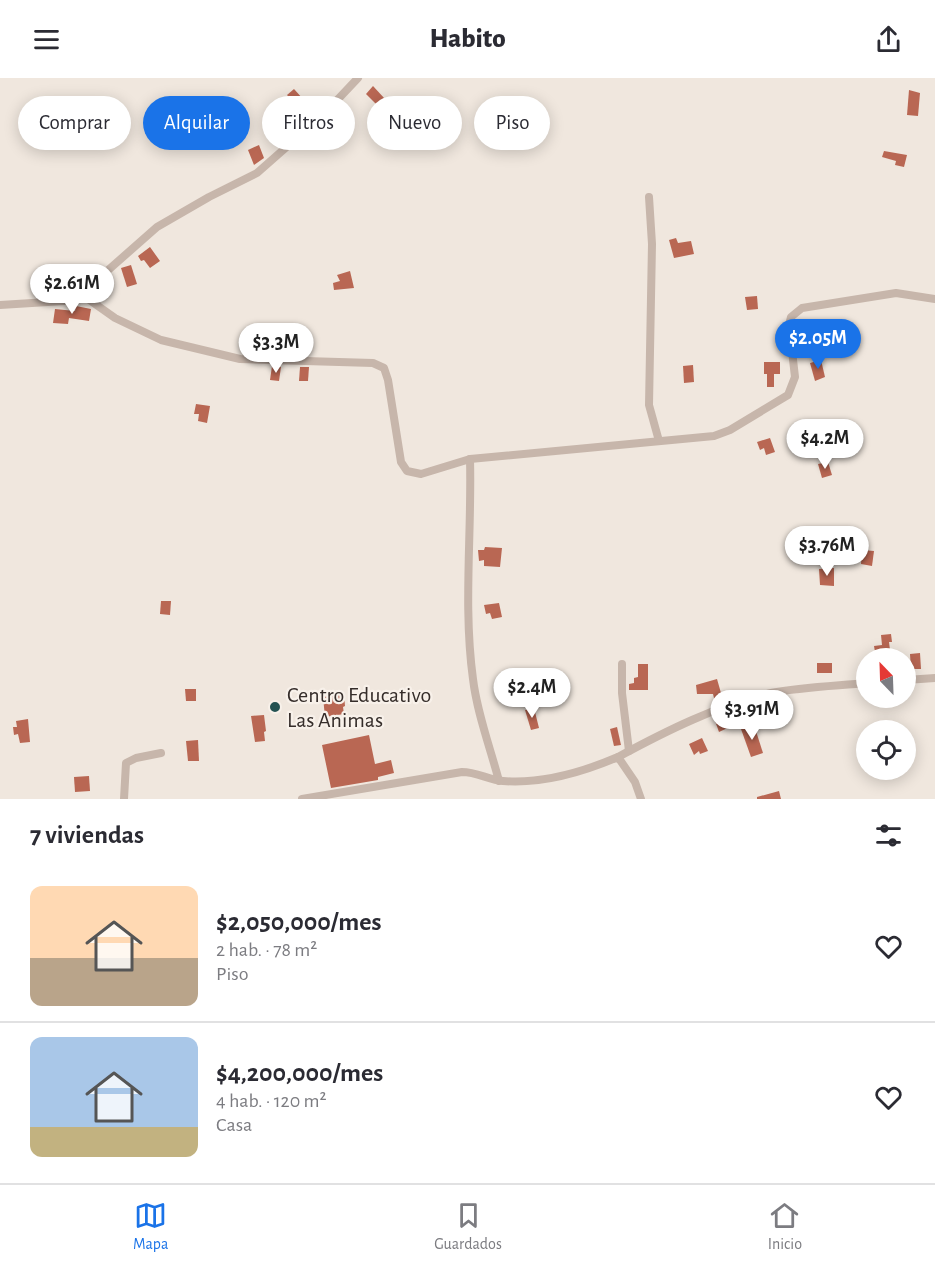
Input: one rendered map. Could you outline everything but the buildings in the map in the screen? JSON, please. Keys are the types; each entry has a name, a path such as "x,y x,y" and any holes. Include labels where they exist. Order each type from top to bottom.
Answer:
{"street":[{"path":"0,305 64,301 81,294 157,227 257,173 324,114 358,78"},
{"path":"649,196 652,244 650,405 659,441"},
{"path":"81,294 115,318 161,340 240,359 373,363 384,368 401,462 407,471 421,474 470,459 714,436 730,430 788,395 795,377 789,325 791,317 802,308 896,293 935,299"},
{"path":"470,459 468,573 470,651 479,709 499,781"},
{"path":"622,664 622,693 629,751"},
{"path":"916,679 935,678"},
{"path":"302,799 334,797 462,772 474,772 499,781 522,783 551,778 618,757 649,740 742,701 785,691 856,684"},
{"path":"124,799 126,763 136,758 161,753"},
{"path":"618,757 635,782 641,799"}],"place":[{"name":"Centro Educativo Las Animas","path":"275,707"}]}
